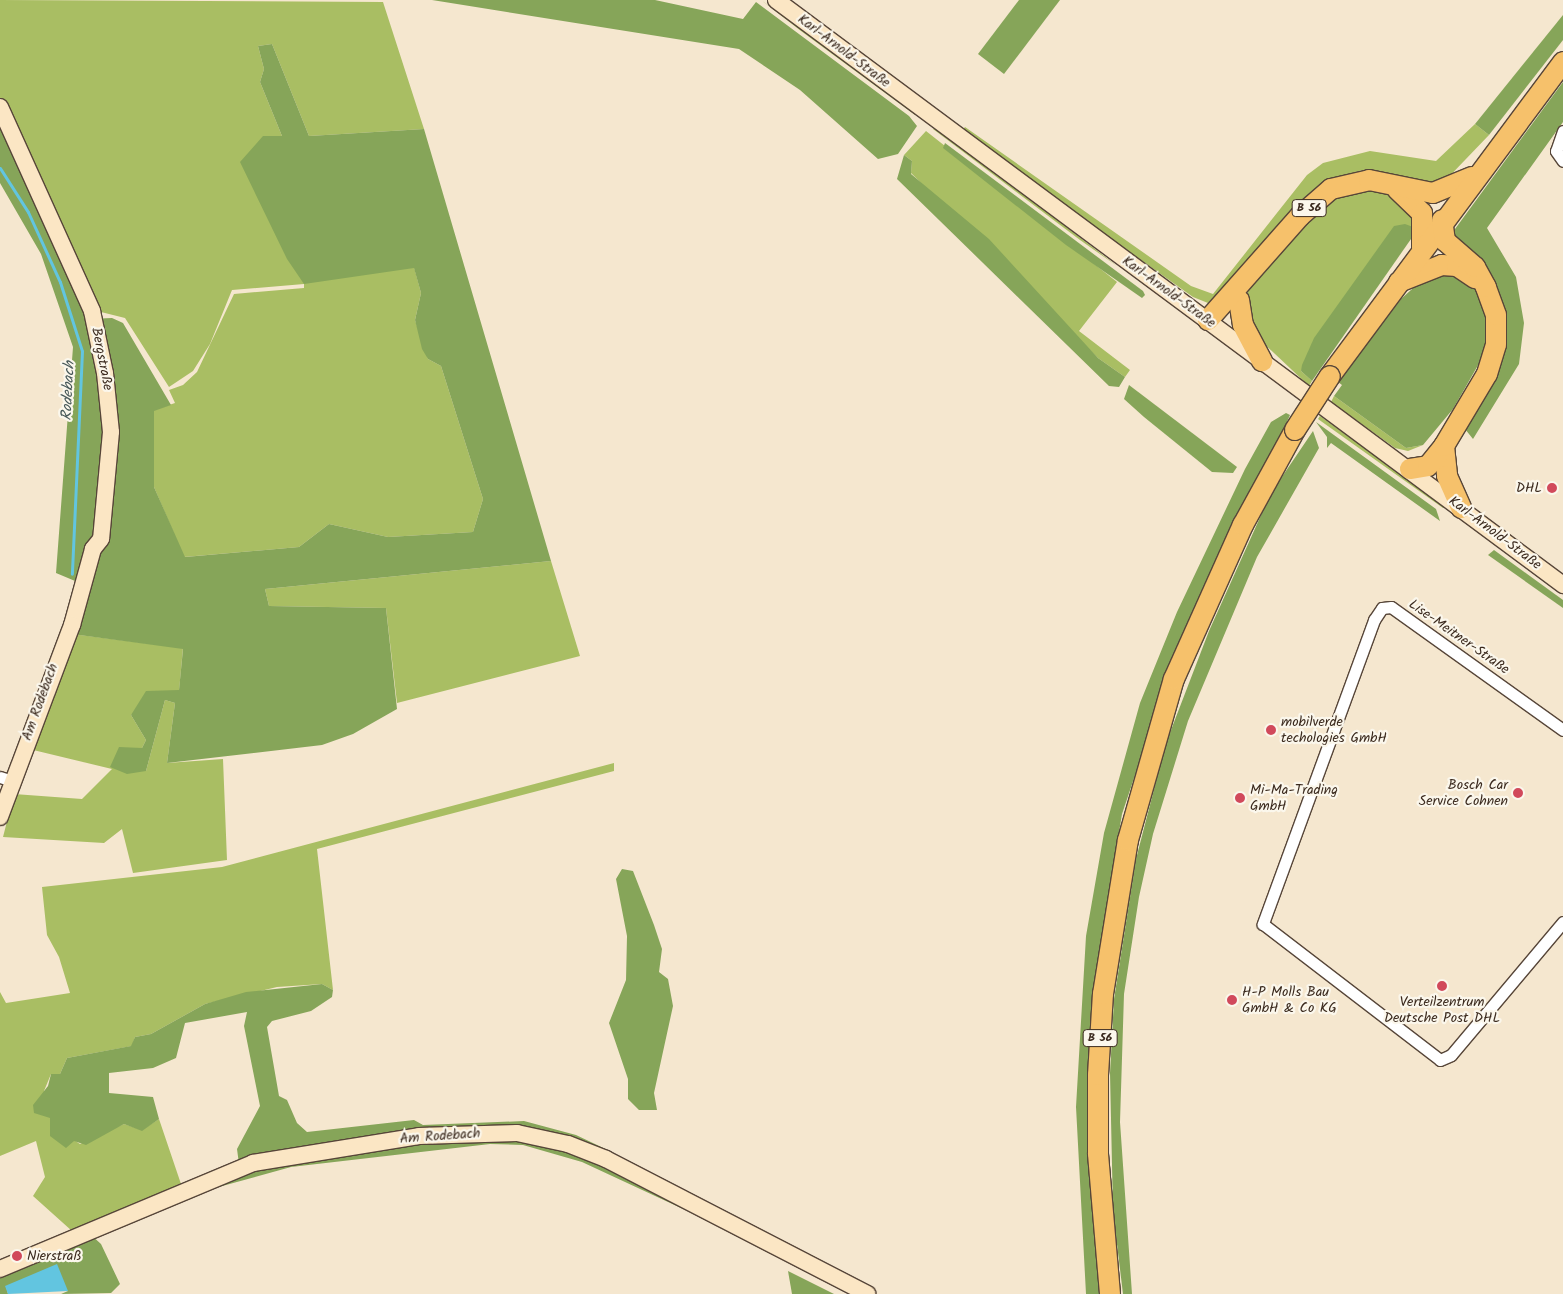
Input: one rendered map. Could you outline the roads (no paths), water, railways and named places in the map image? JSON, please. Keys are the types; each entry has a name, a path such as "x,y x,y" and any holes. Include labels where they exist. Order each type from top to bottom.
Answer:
{"highway":[{"name":"B 56","path":"1110,1294 1098,1154 1098,1075 1103,994 1128,840 1174,680 1243,525 1295,430 1330,376 1442,220 1563,62"},
{"name":"B 56","path":"1208,320 1326,192 1352,182 1386,184 1434,193 1477,174"},
{"path":"1386,184 1422,213 1422,248"},
{"path":"1410,469 1428,466 1444,446 1487,374 1496,344 1496,315 1486,287 1475,267 1445,241 1442,220"},
{"name":"B 56","path":"1397,283 1424,270 1450,265 1465,270 1486,287"},
{"name":"B 56","path":"1208,320 1228,314 1239,300 1252,273"},
{"path":"1239,300 1243,325 1262,361"},
{"path":"1410,469 1464,411"},
{"path":"1444,446 1447,476 1462,508"}],"street":[{"name":"Karl-Arnold-Straße","path":"776,0 1410,469 1563,585"},
{"name":"Bergstraße","path":"0,107 86,296 109,393 111,450 101,539 79,589 72,625"},
{"path":"1563,131 1556,151 1563,161"},
{"name":"Lise-Meitner-Straße","path":"1563,730 1391,607 1382,608 1374,620 1263,924 1440,1060 1451,1055 1563,922"},
{"name":"Am Rodebach","path":"0,817 6,779 72,625"},
{"name":"Am Rodebach","path":"0,1269 253,1163 419,1136 510,1133 536,1134 606,1159 867,1294"}],"water":[{"path":"57,1264 68,1291 8,1294 5,1286"}],"waterway":[{"name":"Rodebach","path":"0,168 28,212 60,282 82,351 72,574"}],"place":[{"name":"DHL","path":"1552,488"},
{"name":"mobilverde techologies GmbH","path":"1271,730"},
{"name":"Bosch Car Service Cohnen","path":"1518,793"},
{"name":"Mi-Ma-Trading GmbH","path":"1240,798"},
{"name":"Verteilzentrum Deutsche Post DHL","path":"1442,986"},
{"name":"H-P Molls Bau GmbH & Co KG","path":"1232,1000"},
{"name":"Nierstraß","path":"17,1256"}]}
